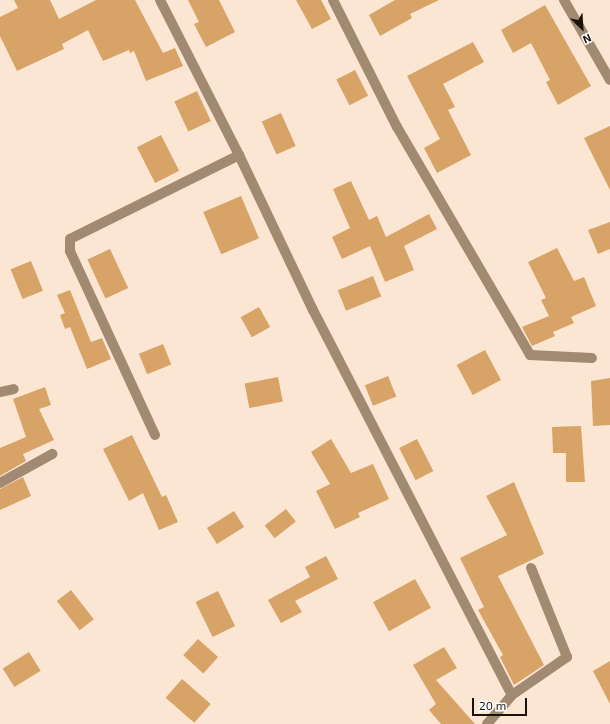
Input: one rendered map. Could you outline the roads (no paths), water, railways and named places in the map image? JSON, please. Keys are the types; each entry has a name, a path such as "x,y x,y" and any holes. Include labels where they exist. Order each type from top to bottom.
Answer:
{"street":[{"path":"160,0 240,155 313,310 512,695"},
{"path":"332,0 397,126 530,355 592,358"},
{"path":"564,0 610,80"},
{"path":"155,435 70,251 70,239 240,155"},
{"path":"0,392 14,389"},
{"path":"0,483 52,454"},
{"path":"487,724 512,695 567,657 531,568"}]}
